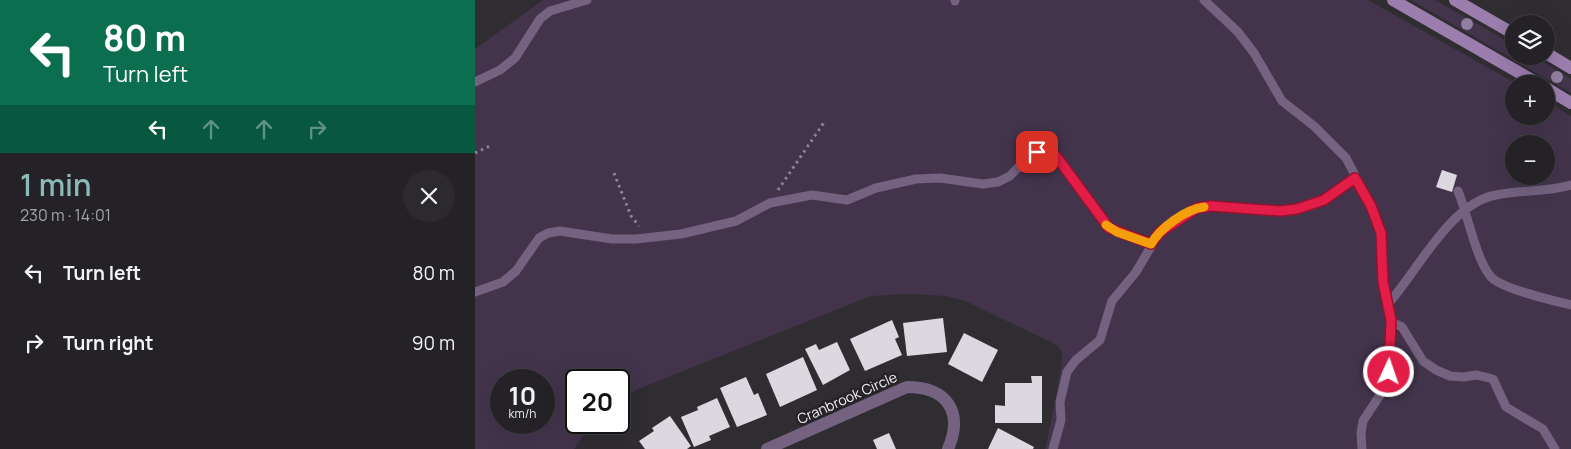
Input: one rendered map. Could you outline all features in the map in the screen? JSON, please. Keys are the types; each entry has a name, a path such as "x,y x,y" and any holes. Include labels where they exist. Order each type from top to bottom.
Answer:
{"main road":[{"path":"1393,0 1523,75"},
{"path":"1455,0 1505,29"},
{"path":"1555,58 1571,68"},
{"path":"1555,93 1571,103"}],"street":[{"name":"Cranbrook Circle","path":"767,449 907,387 920,387 932,391 944,398 952,409 956,420 948,449"}],"lane":[{"path":"475,82 500,70 515,58 540,19 550,11 587,0"},
{"path":"1203,0 1238,32 1254,53 1282,101 1333,144 1345,158 1371,206 1381,233 1383,282 1391,321 1389,372 1382,392 1363,420 1361,433 1362,449"},
{"path":"475,292 503,282 517,271 539,238 548,233 560,231 612,239 681,234 736,221 770,203 812,195 847,200 876,188 916,179 940,178 983,184 998,182 1010,176 1029,156 1037,152 1048,152 1056,156 1109,228 1151,244"},
{"path":"1053,449 1061,420 1060,402 1067,372 1076,360 1100,340 1113,301 1136,272 1151,244 1160,232 1197,208 1211,206 1280,211 1297,209 1324,200 1355,178"},
{"path":"1388,304 1404,287 1438,238 1472,204 1494,195 1550,191 1571,185"},
{"path":"1458,191 1466,210 1480,258 1492,278 1544,299 1571,305"},
{"path":"1391,321 1402,327 1423,361 1436,370 1450,376 1477,375 1493,379 1506,407 1543,430 1555,449"}],"path":[{"path":"770,203 825,121"},
{"path":"475,153 492,145"},
{"path":"614,173 631,216 641,228 643,238"}],"shaded area":[{"path":"543,0 1368,0 1505,77 1505,125 1555,125 1555,106 1571,116 1571,449 1045,449 1061,369 1061,350 1055,344 965,301 945,296 912,294 871,296 638,389 630,394 630,369 565,369 565,434 584,434 574,449 475,449 475,49"},
{"path":"1411,0 1435,0 1505,40 1505,55"},
{"path":"1523,65 1548,65 1571,79 1571,93 1555,84 1555,75 1540,75"}],"building":[{"path":"1442,170 1457,175 1452,192 1436,187"},
{"path":"943,318 947,352 907,356 903,323"},
{"path":"892,320 899,337 895,339 902,355 865,371 850,339"},
{"path":"964,333 998,350 982,382 948,364"},
{"path":"837,342 850,370 823,385 805,349 816,344 819,350"},
{"path":"803,357 817,390 780,407 766,374"},
{"path":"1031,376 1042,376 1042,423 995,423 995,405 1005,406 1005,383 1032,383"},
{"path":"746,377 754,395 758,393 767,415 737,427 720,388"},
{"path":"717,398 730,427 709,436 711,440 694,447 681,417 698,410 697,407"},
{"path":"670,416 691,446 687,449 645,449 639,441 654,431 652,428"},
{"path":"998,428 1034,447 1033,449 988,449"},
{"path":"889,433 896,449 877,449 873,440"}],"slow traffic":[{"path":"1106,225 1117,232 1151,244 1160,232 1186,214 1197,208 1204,207"}],"route":[{"path":"1037,152 1048,152 1056,156 1099,217 1109,228 1151,244 1160,232 1197,208 1211,206 1280,211 1297,209 1324,200 1337,193 1355,178 1371,206 1381,233 1383,282 1391,320 1389,372"}]}
